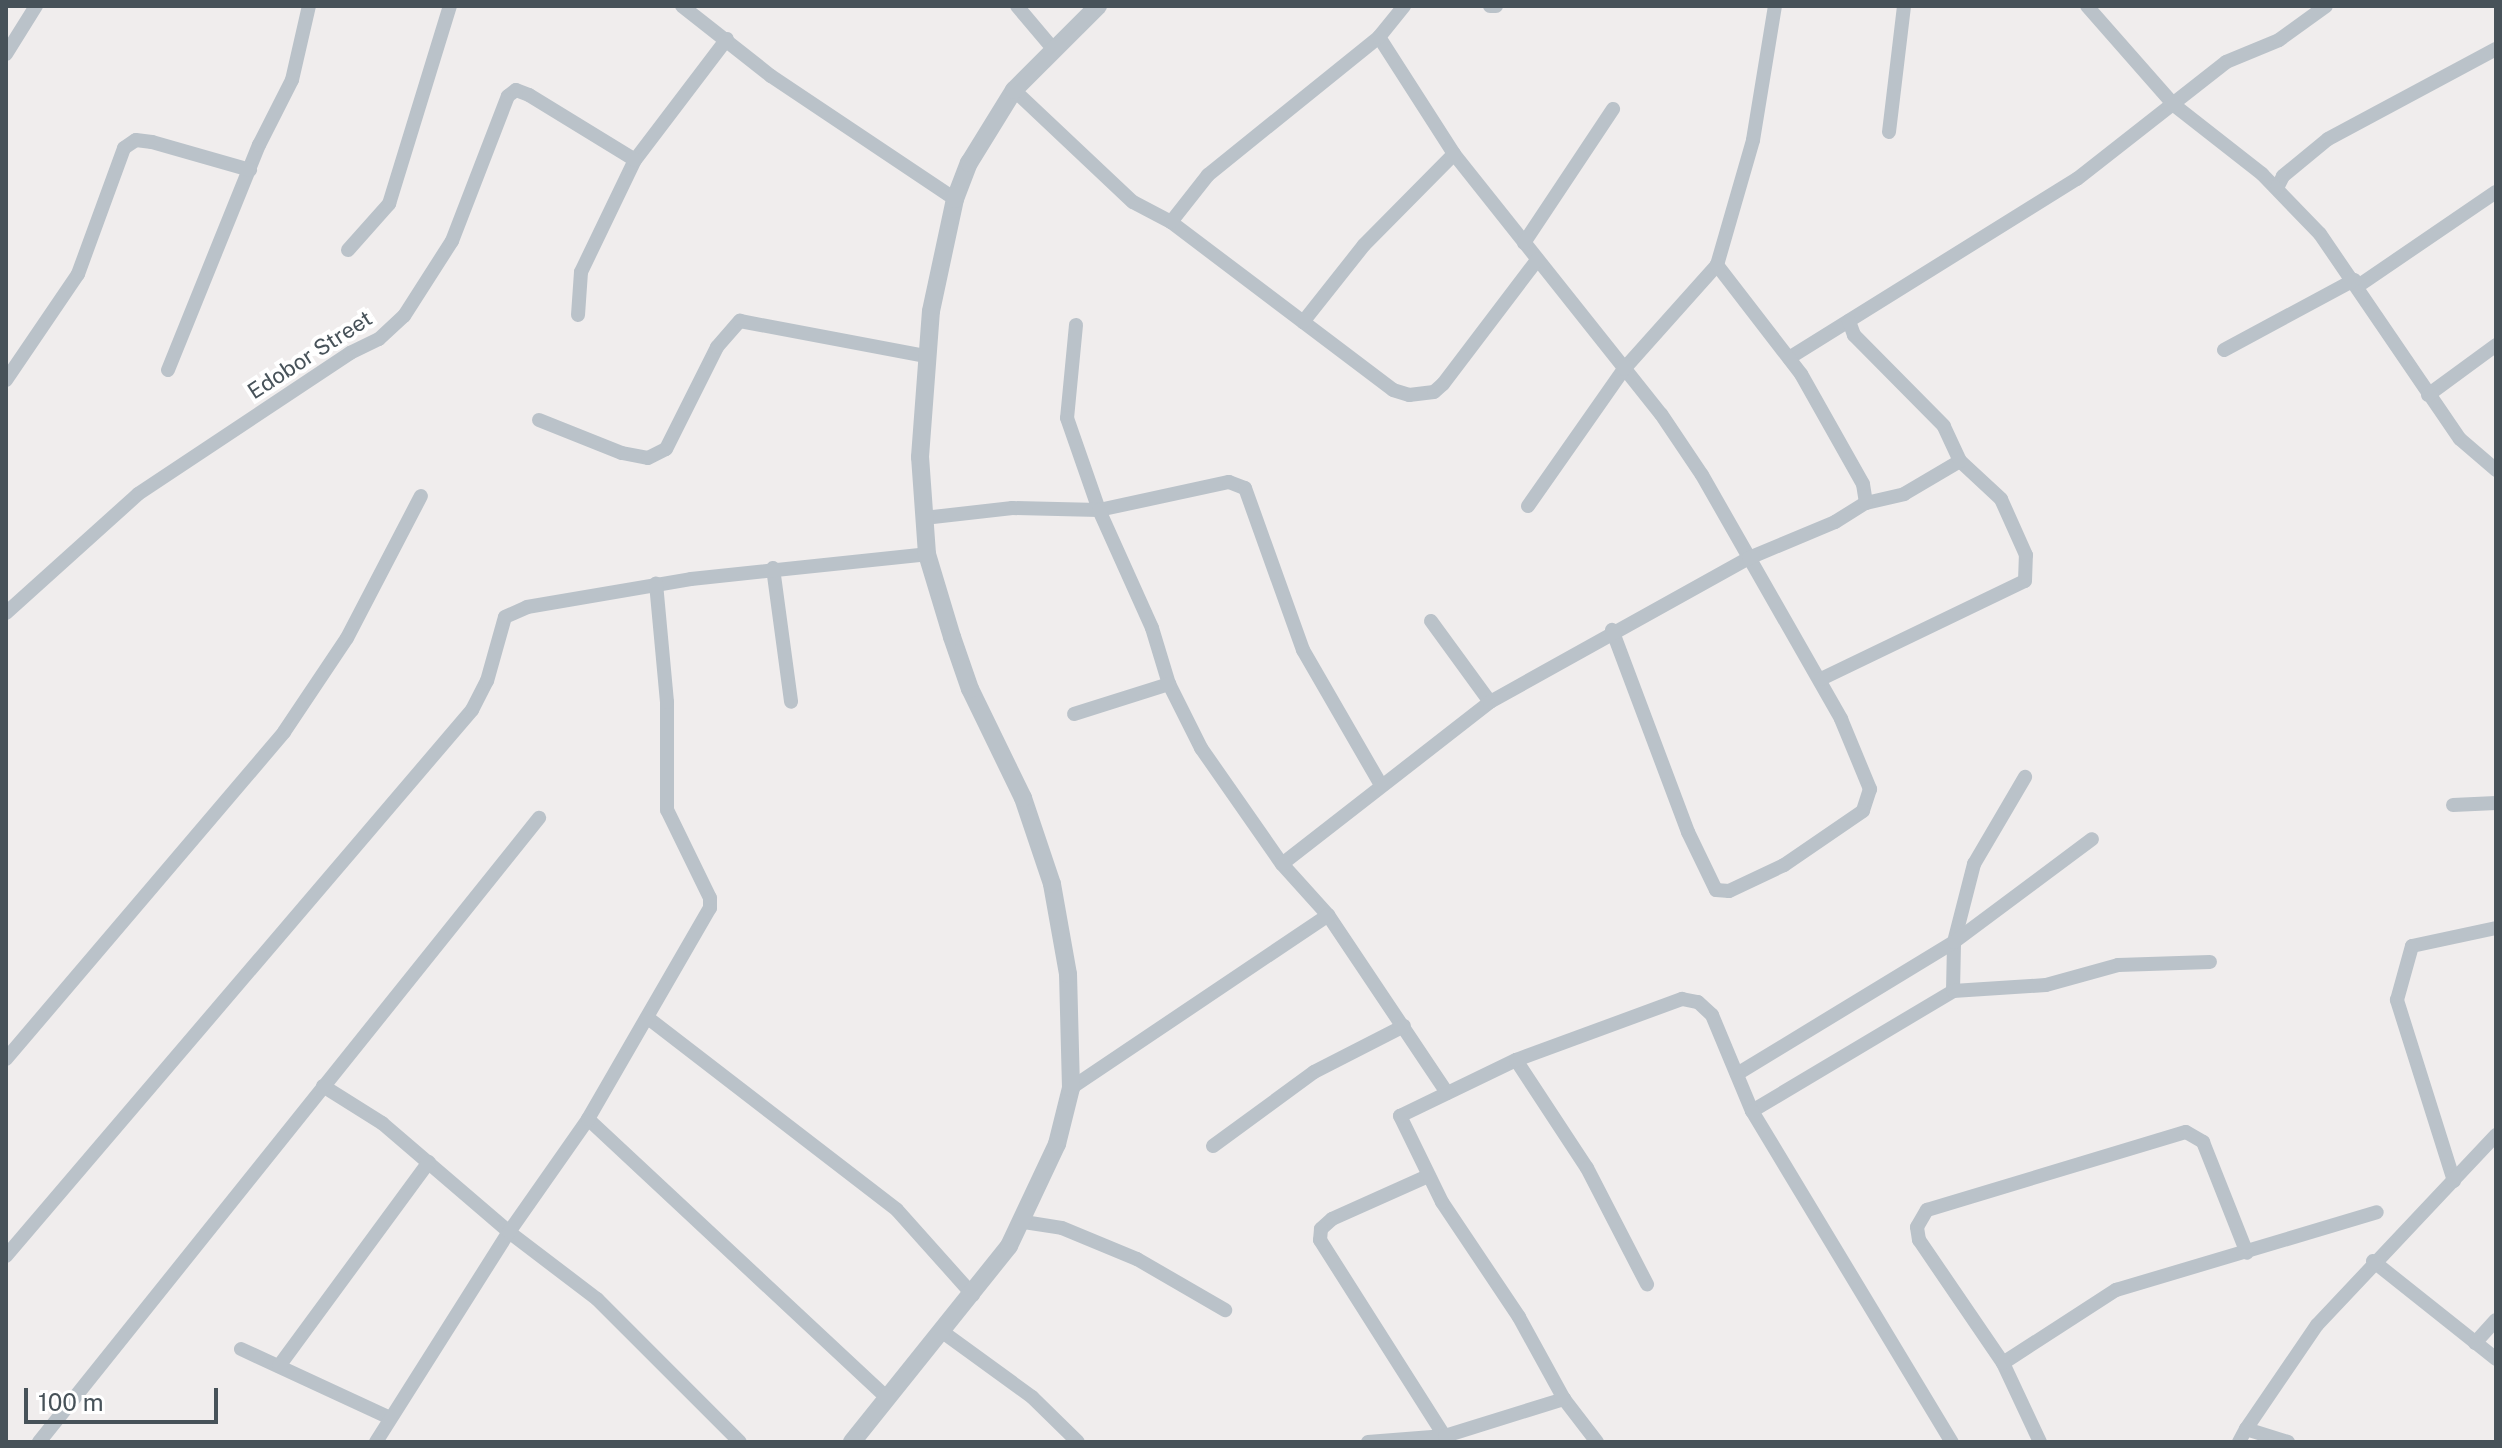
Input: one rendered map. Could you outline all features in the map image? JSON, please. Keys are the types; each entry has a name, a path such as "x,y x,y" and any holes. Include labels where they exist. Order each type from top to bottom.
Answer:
{"street":[{"path":"6,54 36,6"},
{"path":"168,370 250,170 292,80 309,6"},
{"path":"348,250 389,204 450,6"},
{"path":"682,6 771,76 955,199"},
{"path":"1017,6 1054,50"},
{"path":"852,1442 944,1333 1024,1222 1057,1144 1071,1088 1068,974 1052,884 1023,798 970,689 927,554 924,518 925,356 955,199 969,163 1014,90 1098,6"},
{"path":"1171,222 1208,175 1379,37 1404,6"},
{"path":"1490,6 1496,6"},
{"path":"1528,506 1624,369 1717,265 1753,140 1775,6"},
{"path":"1889,132 1904,6"},
{"path":"2087,6 2174,105 2277,188 2356,283 2428,395 2472,453 2496,470"},
{"path":"1789,358 2077,179 2174,105 2190,86 2226,62 2279,40 2326,6"},
{"path":"1379,37 1454,154 1624,369 1702,475 1821,679 1870,789 1868,805 1784,865 1722,892 1709,884 1612,630"},
{"path":"578,315 581,272 635,160 727,39"},
{"path":"2277,188 2283,176 2328,139 2496,49"},
{"name":"Edobor Street","path":"6,613 138,494 350,353 379,339 404,316 452,241 508,96 516,90 635,160"},
{"path":"1014,90 1133,202 1171,222 1393,390 1422,396 1443,384 1537,260"},
{"path":"1524,243 1613,109"},
{"path":"6,380 78,274 124,148 136,140 152,142 250,170"},
{"path":"1303,322 1364,245 1454,154"},
{"path":"2224,350 2356,283 2496,192"},
{"path":"1717,265 1789,358 1863,484 1866,503"},
{"path":"539,420 622,453 648,458 666,449 717,347 740,321 925,356"},
{"path":"1821,679 2025,581 2026,555 2001,499 1960,461 1944,426 1854,335 1849,321"},
{"path":"1076,325 1067,418 1099,510 1152,628 1169,684 1201,748 1282,864 1328,915 1447,1093"},
{"path":"2428,395 2496,345"},
{"path":"1282,864 1490,702 1612,630 1749,558 1835,522 1866,503 1904,494 1960,461"},
{"path":"924,518 1012,508 1099,510 1229,482 1245,488 1303,650 1381,785"},
{"path":"6,1059 284,732 347,638 421,496"},
{"path":"6,1256 472,710 487,681 505,617 527,607 656,584 773,568 927,554"},
{"path":"773,568 791,702"},
{"path":"376,1442 509,1232 588,1119 706,920 710,898 667,810 667,702 656,584"},
{"path":"1431,621 1490,702"},
{"path":"1074,714 1169,684"},
{"path":"1953,991 1954,942 1974,864 2025,777"},
{"path":"2453,805 2496,803"},
{"path":"39,1442 539,818"},
{"path":"1737,1074 1954,942 2092,839"},
{"path":"1071,1088 1328,915"},
{"path":"2454,1181 2397,1000 2406,956 2418,942 2496,928"},
{"path":"1752,1111 1953,991 2046,985 2118,965 2210,962"},
{"path":"1597,1442 1564,1399 1428,1176 1400,1116 1516,1060 1691,1000 1712,1015 1752,1111 1952,1442"},
{"path":"648,1018 897,1210 973,1295"},
{"path":"1213,1146 1314,1072 1404,1026"},
{"path":"1516,1060 1587,1168 1647,1284"},
{"path":"323,1086 368,1113 509,1232 597,1299 740,1442"},
{"path":"588,1119 888,1399"},
{"path":"2040,1442 2003,1363 1919,1240 1917,1227 1927,1210 2186,1132 2203,1142 2247,1253"},
{"path":"2288,1442 2242,1436 2317,1325 2373,1261 2496,1135"},
{"path":"279,1366 429,1162"},
{"path":"1428,1176 1332,1219 1321,1229 1320,1240 1446,1439"},
{"path":"2003,1363 2116,1290 2377,1212"},
{"path":"1024,1222 1062,1228 1137,1259 1225,1310"},
{"path":"2373,1261 2496,1359"},
{"path":"2475,1343 2496,1320"},
{"path":"944,1333 1032,1397 1078,1442"},
{"path":"241,1349 390,1418"},
{"path":"1368,1442 1446,1439 1564,1399"}]}
